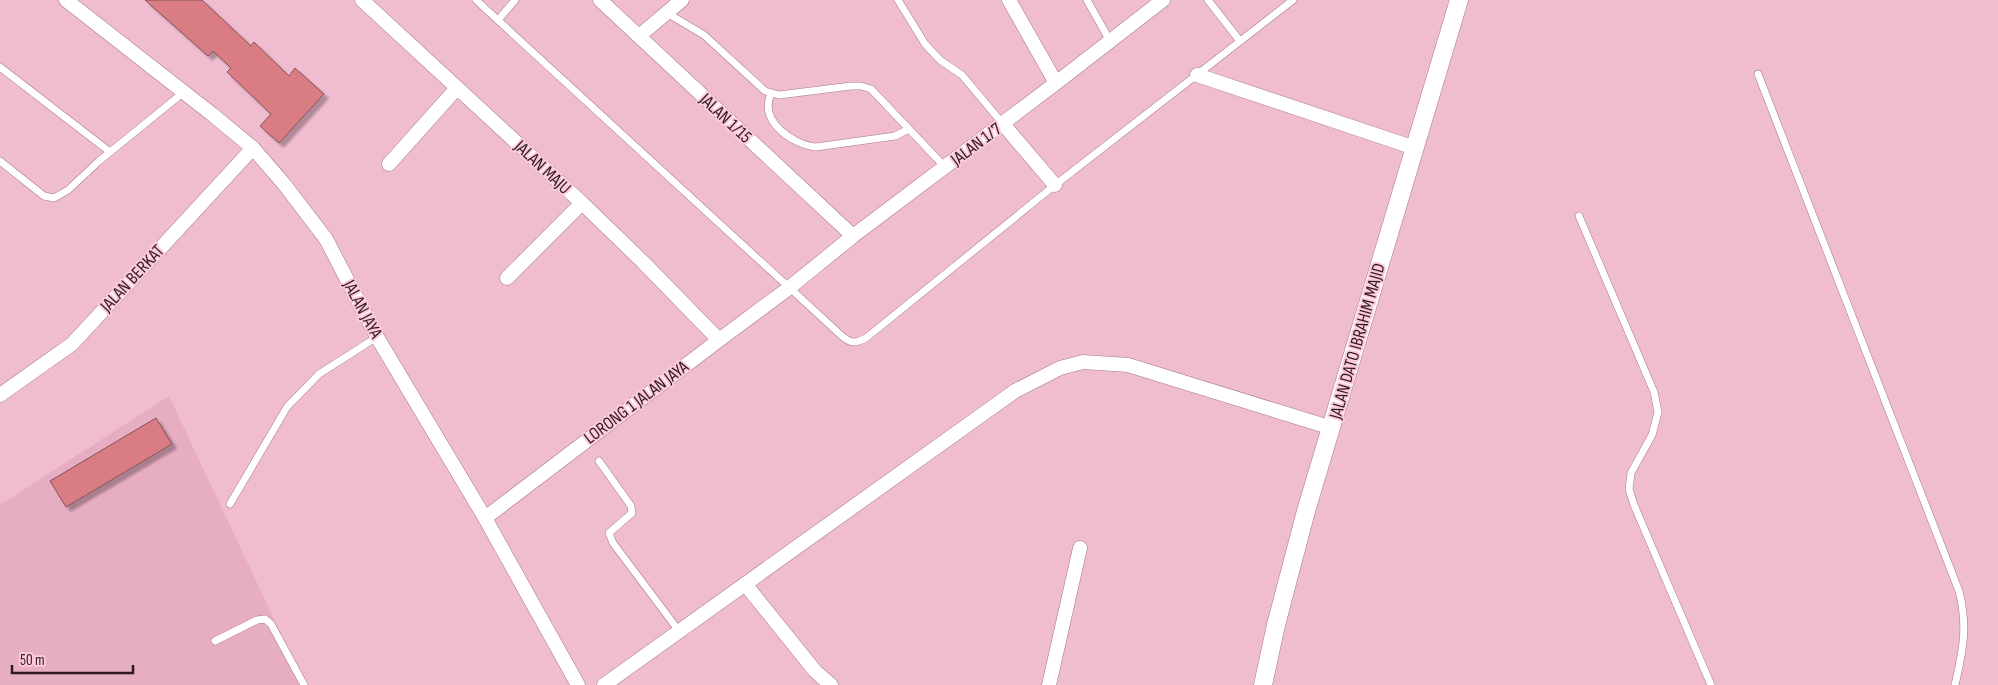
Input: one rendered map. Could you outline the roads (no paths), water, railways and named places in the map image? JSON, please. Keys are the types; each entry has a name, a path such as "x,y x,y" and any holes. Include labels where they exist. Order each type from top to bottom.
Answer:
{"street":[{"name":"JALAN JAYA","path":"66,0 253,148 284,184 326,239 377,337 485,518 578,685"},
{"name":"JALAN MAJU","path":"362,0 582,203 719,340"},
{"name":"JALAN 1/15","path":"600,0 853,236"},
{"path":"638,36 682,0"},
{"path":"1009,0 1056,84"},
{"name":"JALAN 1/7","path":"790,288 853,236 1056,84 1163,0"},
{"name":"JALAN DATO IBRAHIM MAJID","path":"1263,685 1276,625 1306,511 1459,0"},
{"path":"1197,75 1414,148"},
{"path":"389,164 457,88"},
{"path":"1003,124 1055,185"},
{"name":"JALAN BERKAT","path":"0,395 72,344 253,148"},
{"path":"507,278 582,203"},
{"name":"LORONG 1 JALAN JAYA","path":"485,518 790,288"},
{"path":"604,685 1015,391 1039,377 1060,368 1083,362 1128,365 1332,428"},
{"path":"1050,685 1080,548"},
{"path":"746,584 815,671 831,685"}],"lane":[{"path":"476,0 843,337 850,342 857,343 866,338 1055,185 1293,0"},
{"path":"498,20 515,0"},
{"path":"898,0 925,44 940,60 962,75 1003,124"},
{"path":"1086,0 1110,41"},
{"path":"1208,0 1240,41"},
{"path":"667,12 704,35 771,94 779,95 861,86 871,89 945,168"},
{"path":"0,67 110,152"},
{"path":"1758,74 1959,591 1964,609 1965,626 1955,685"},
{"path":"0,161 44,196 54,198 68,190 110,152 184,92"},
{"path":"771,94 768,106 770,117 775,126 806,146 816,147 895,136 909,129"},
{"path":"1579,216 1654,392 1658,412 1652,435 1631,473 1629,489 1711,685"},
{"path":"230,504 287,407 318,374 377,337"},
{"path":"599,462 631,506 632,513 609,533 613,543 679,630"},
{"path":"214,641 257,620 265,619 271,624 304,685"}]}
